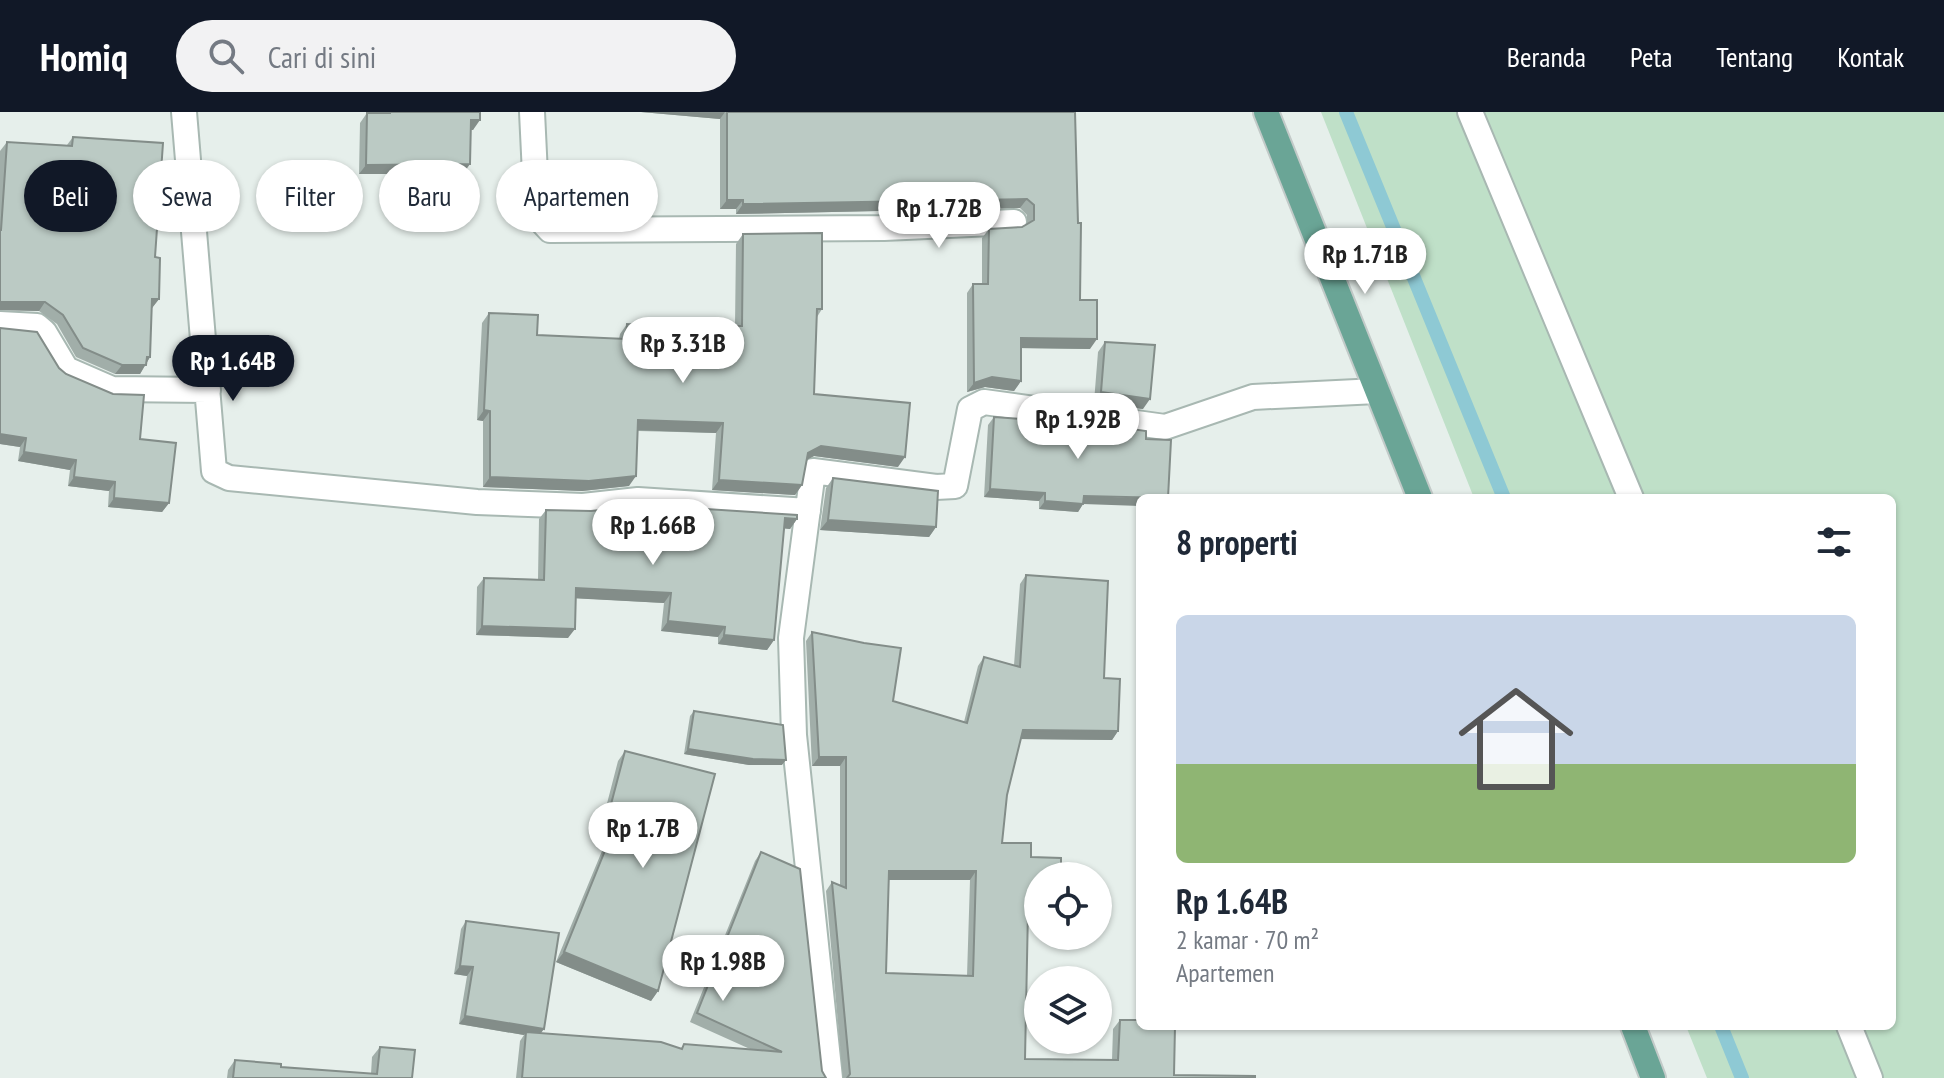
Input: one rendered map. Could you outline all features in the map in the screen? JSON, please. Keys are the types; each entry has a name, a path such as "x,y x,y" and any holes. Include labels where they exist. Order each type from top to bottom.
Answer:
{"main road":[{"path":"1266,112 1418,494"},
{"path":"1635,1030 1653,1078"}],"street":[{"path":"184,112 214,471 229,478 477,502 583,506 638,500 808,511"},
{"path":"532,112 537,216 550,230 884,228 1014,222"},
{"path":"1470,112 1629,494"},
{"path":"0,324 37,326 44,332 66,369 112,389 208,390"},
{"path":"830,1078 794,735 791,638 813,471 936,487 955,486 970,409 984,402 1165,427 1253,397 1377,391"},
{"path":"1851,1030 1870,1078"}],"green space":[{"path":"1321,112 1944,112 1944,1078 1707,1078 1688,1030 1896,1030 1896,494 1472,494"}],"building":[{"path":"480,112 480,120 471,120 470,160 379,160 379,165 366,165 367,113"},
{"path":"727,112 1075,112 1078,223 1081,223 1080,300 1097,300 1097,339 1021,338 1021,381 992,377 974,383 973,284 988,284 989,229 1022,227 1034,220 1034,205 1027,199 743,204 743,200 727,200"},
{"path":"73,137 163,143 162,160 133,160 133,232 157,232 155,257 160,258 159,299 152,299 150,357 147,357 146,365 122,365 83,348 63,315 45,302 0,302 0,230 7,142 72,146"},
{"path":"822,233 822,309 817,309 814,394 910,403 905,457 821,446 808,453 802,485 719,480 723,423 638,420 636,476 589,481 490,477 490,411 484,410 489,313 538,315 537,335 626,339 627,324 706,329 707,326 742,326 743,234"},
{"path":"0,328 37,332 66,374 113,394 144,395 140,439 176,443 169,503 114,498 115,482 74,477 76,460 24,452 26,438 0,434"},
{"path":"1105,342 1155,345 1150,399 1101,392"},
{"path":"994,417 1097,424 1146,431 1146,439 1171,440 1168,494 1136,494 1136,497 1084,496 1083,504 1045,501 1045,493 990,489"},
{"path":"833,478 938,491 936,527 828,520"},
{"path":"645,505 797,515 797,519 785,518 774,640 724,635 725,627 668,621 671,593 576,588 575,629 482,626 484,578 544,580 546,510 591,511"},
{"path":"1026,575 1108,581 1104,678 1120,679 1118,731 1023,730 1007,795 1002,843 1031,843 1031,857 1061,858 1061,862 1024,862 1024,950 1027,950 1027,966 1024,966 1025,1059 1118,1060 1120,1020 1136,1020 1136,1030 1175,1030 1174,1075 1255,1078 847,1078 850,1074 832,882 846,888 846,757 819,757 812,632 901,648 893,701 967,723 984,657 1020,667","holes":["889,871 976,871 973,976 886,973"]},
{"path":"694,711 783,725 786,760 753,759 688,749"},
{"path":"625,751 715,774 658,991 564,952 621,811 610,808"},
{"path":"761,852 800,869 822,1071 826,1078 522,1078 526,1032 661,1042 682,1049 684,1044 782,1052 697,1013"},
{"path":"466,921 559,933 544,1029 465,1016 473,967 460,966"},
{"path":"380,1047 415,1050 412,1078 233,1078 235,1060 281,1064 281,1067 377,1074"}],"waterway":[{"path":"1346,112 1502,494"},
{"path":"1723,1030 1742,1078"}]}
